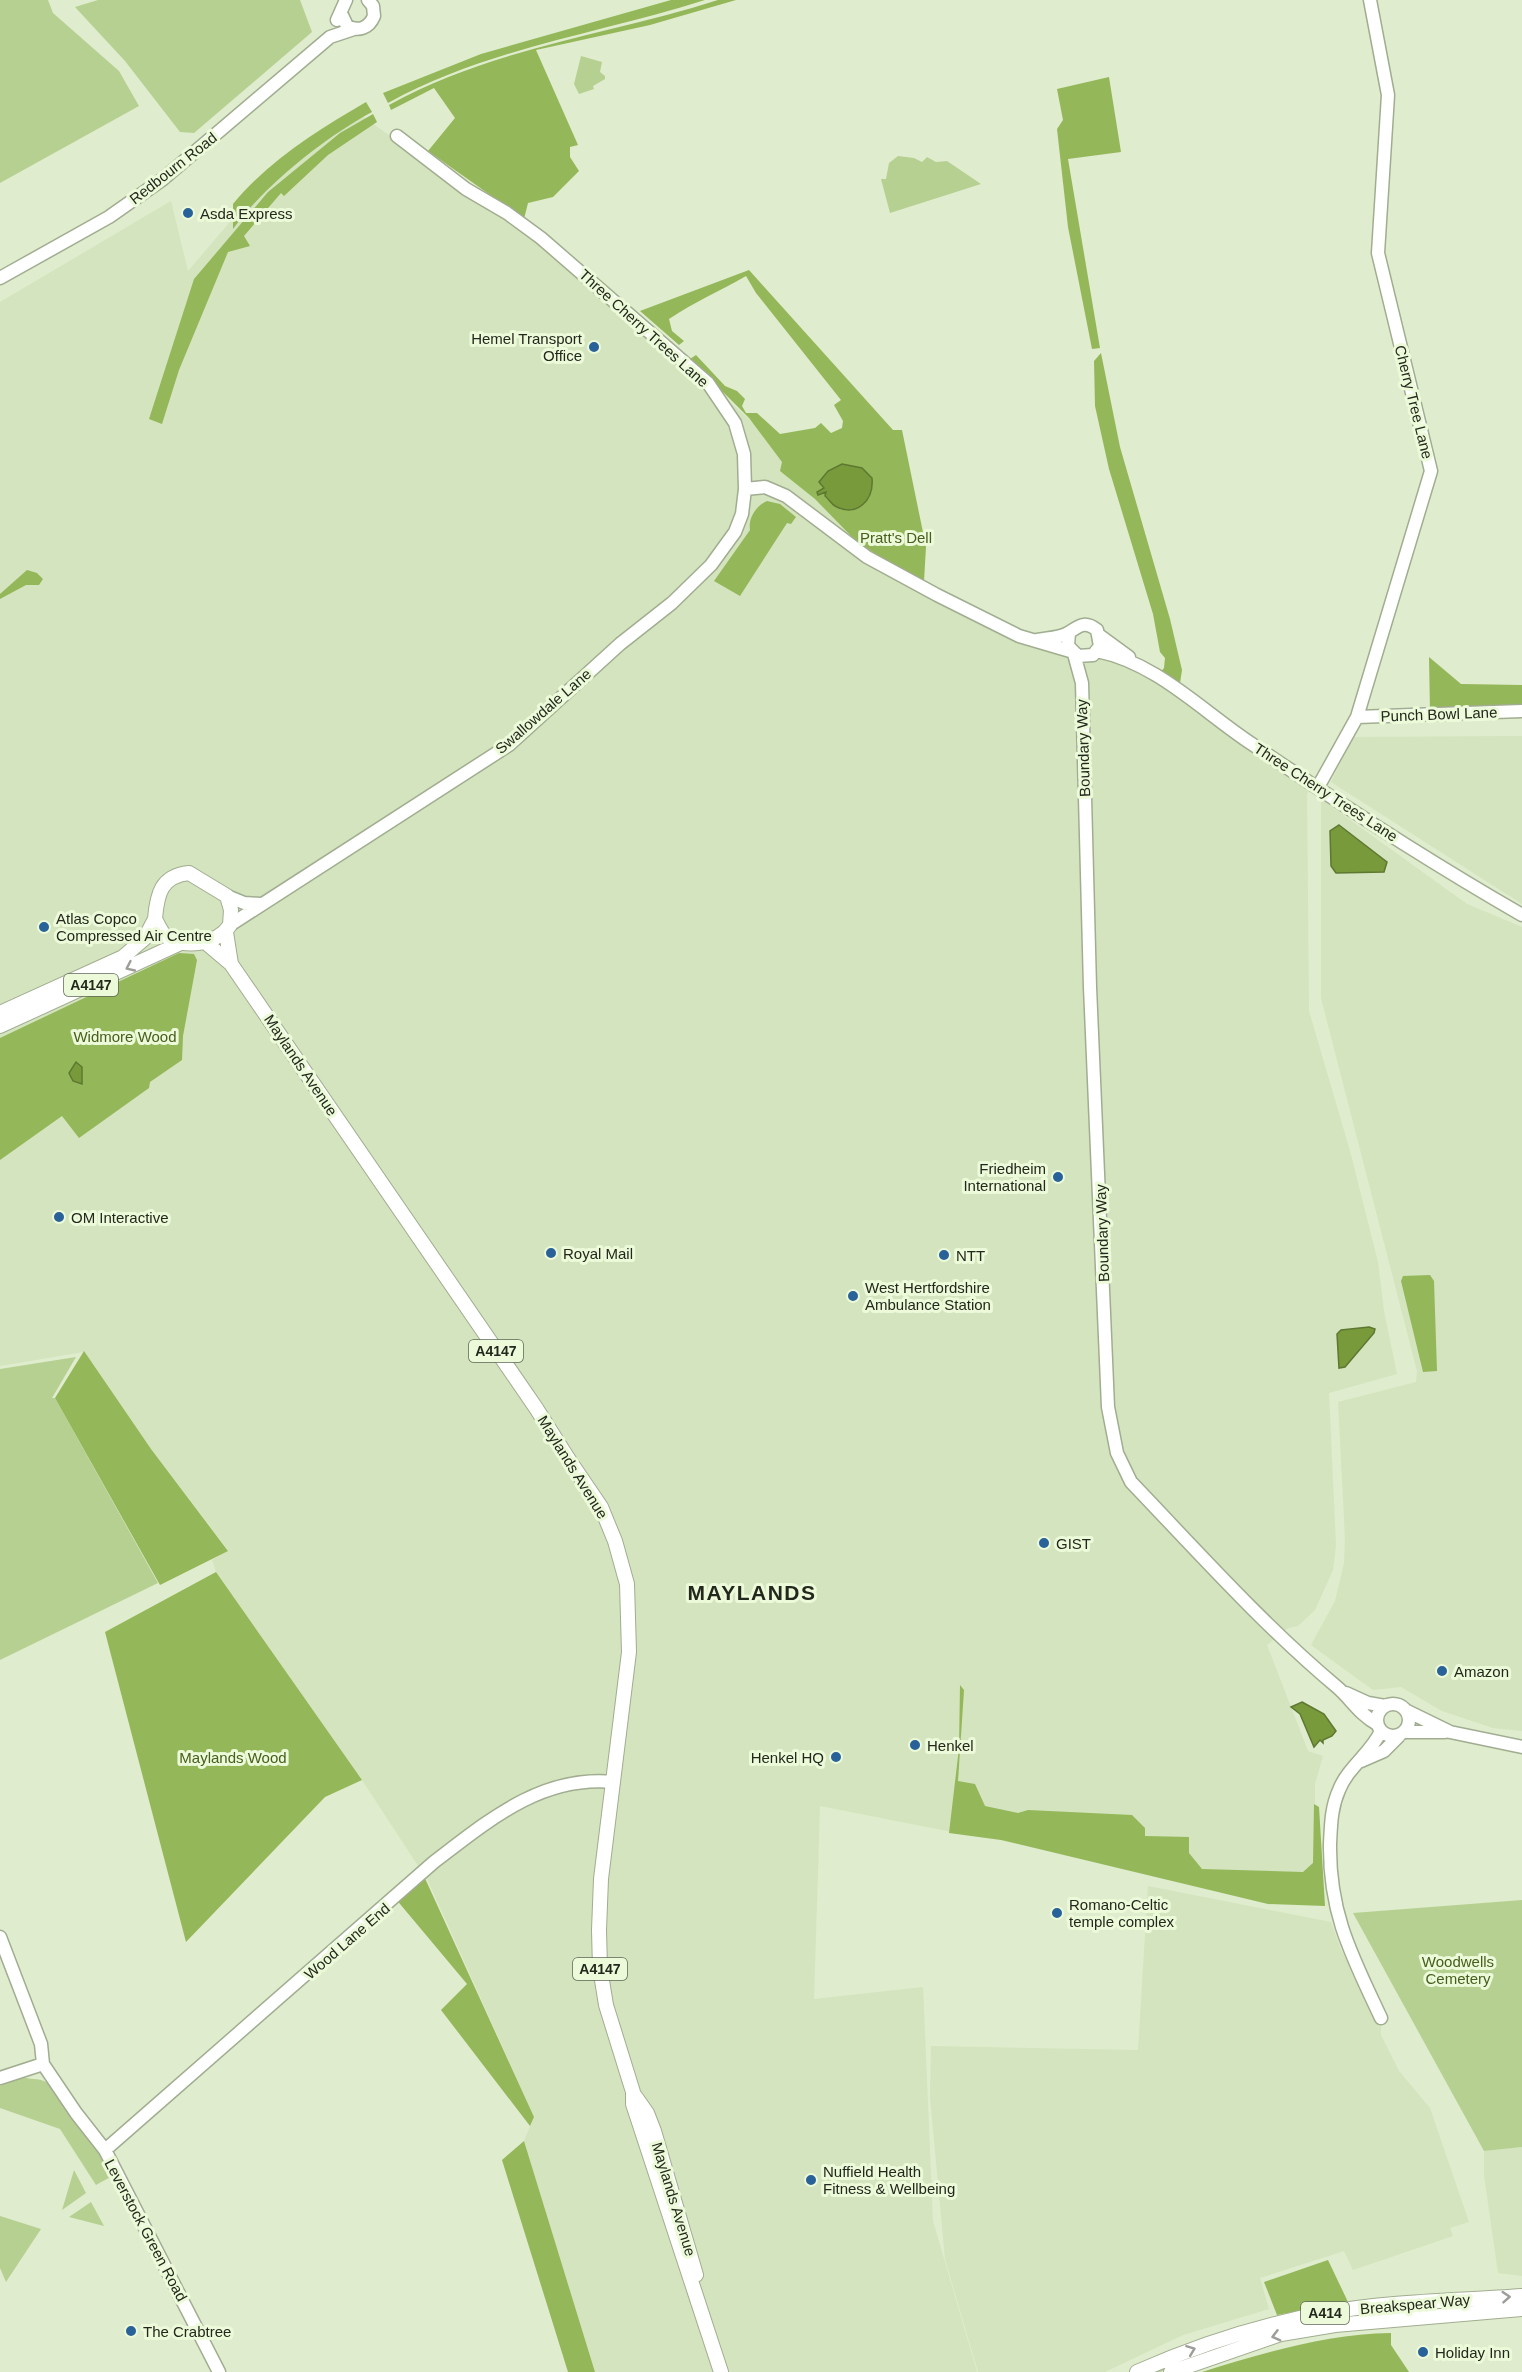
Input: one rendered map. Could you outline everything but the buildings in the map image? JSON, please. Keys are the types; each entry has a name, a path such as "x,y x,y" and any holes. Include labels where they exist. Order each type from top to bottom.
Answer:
{"main road":[{"path":"189,873 227,896 231,910 228,928 205,942 183,942 165,935 155,919 161,885 181,874 189,873"},
{"name":"A4147","path":"0,1013 133,951 155,919"},
{"name":"Maylands Avenue","path":"228,928 231,964"},
{"name":"A4147","path":"0,1026 183,942"},
{"name":"Maylands Avenue","path":"205,942 231,964 536,1408 602,1507 621,1559 627,1584 629,1652 601,1879 600,1968 610,2025 633,2092 647,2113 679,2211 691,2250 702,2310"},
{"name":"Maylands Avenue","path":"633,2092 633,2104 721,2372"},
{"path":"645,2139 648,2136 647,2113"},
{"path":"675,2233 679,2229 679,2211"},
{"name":"Breakspear Way","path":"1137,2372 1234,2335 1327,2312 1410,2302 1522,2296"},
{"name":"Breakspear Way","path":"1171,2372 1281,2334 1335,2325 1522,2309"}],"street":[{"name":"Redbourn Road","path":"330,37 346,0"},
{"path":"341,13 344,22 354,29 361,28 369,24 371,6 380,0"},
{"name":"Cherry Tree Lane","path":"1318,787 1357,717 1431,471 1378,253 1388,95 1370,0"},
{"name":"Redbourn Road","path":"0,278 109,217 163,179 330,37 354,29"},
{"name":"Three Cherry Trees Lane","path":"398,136 466,189 507,213 541,238 708,383 735,423 744,454 745,489 765,487 786,496 867,557 937,595 1032,640 1082,657 1095,653 1135,662"},
{"name":"Swallowdale Lane","path":"228,928 260,904 509,744 711,565 735,532 742,514 745,489"},
{"name":"Three Cherry Trees Lane","path":"1032,640 1069,633 1075,627 1083,624 1092,626 1099,635 1118,647 1135,662 1318,787 1522,915"},
{"path":"1069,633 1067,642 1072,652"},
{"path":"1095,653 1099,635"},
{"name":"Boundary Way","path":"1072,652 1082,683 1090,987 1108,1407 1117,1453 1131,1482 1290,1646 1379,1727"},
{"name":"Boundary Way","path":"1082,683 1095,653"},
{"name":"Punch Bowl Lane","path":"1357,717 1522,711"},
{"path":"227,896 244,903 260,904"},
{"name":"Boundary Way","path":"1342,1692 1368,1703 1384,1706"},
{"path":"1381,2018 1345,1941 1331,1886 1332,1810 1344,1780 1359,1762 1379,1727 1378,1714 1384,1706 1396,1704 1450,1732"},
{"path":"1359,1762 1384,1751 1402,1734 1409,1724 1407,1711"},
{"path":"1379,1727 1392,1737 1402,1734 1450,1732 1522,1747"},
{"name":"Wood Lane End","path":"105,2150 434,1863 487,1823 512,1806 545,1790 578,1782 613,1782"},
{"path":"0,1937 41,2044 43,2064 0,2078"},
{"name":"Leverstock Green Road","path":"43,2064 76,2113 105,2150 219,2372"}],"shaded area":[{"path":"354,110 624,305 925,580 1029,637 1166,677 1312,777 1307,795 1309,1011 1350,1151 1378,1262 1384,1311 1397,1374 1329,1393 1336,1546 1333,1570 1315,1610 1298,1626 1288,1628 1267,1645 1308,1751 1323,1756 1315,1784 1315,1874 1202,1870 947,1831 820,1806 814,1999 923,1987 933,2221 977,2372 595,2372 524,2141 534,2117 428,1881 362,1780 216,1572 212,1560 228,1550 151,1449 84,1352 0,1366 0,302 171,201 188,271 241,209"},
{"path":"842,464 862,468 872,478 867,500 857,508 850,510 832,504 825,496 826,492 818,495 817,492 824,488 819,482 828,471"},
{"path":"1522,736 1522,904 1331,782 1353,737"},
{"path":"1321,799 1467,904 1522,927 1522,1731 1493,1728 1442,1711 1401,1687 1373,1690 1311,1645 1335,1601 1344,1563 1345,1538 1338,1402 1416,1382 1417,1371 1321,998"},
{"path":"1339,825 1387,862 1384,872 1336,873 1331,866 1330,831"},
{"path":"76,1062 82,1067 82,1084 73,1081 69,1073"},
{"path":"1369,1327 1375,1329 1374,1333 1345,1367 1339,1368 1337,1334 1341,1330"},
{"path":"1302,1702 1324,1714 1336,1731 1332,1736 1323,1740 1323,1743 1320,1740 1314,1747 1300,1714 1291,1707"},
{"path":"1148,1886 1331,1922 1341,1950 1381,2018 1381,2035 1399,2071 1430,2108 1469,2222 1450,2228 1453,2236 1353,2270 1344,2251 1260,2278 1269,2309 1183,2335 1105,2372 978,2372 945,2259 930,2097 931,2046 1138,2050"},
{"path":"1522,2147 1522,2276 1498,2273 1484,2175 1484,2151"}],"green space":[{"path":"0,0 48,0 53,13 119,71 139,106 0,183"},
{"path":"98,0 300,0 312,32 194,133 180,132 125,61 75,7"},
{"path":"671,0 705,0 504,55 426,84 388,103 383,93 481,54"},
{"path":"718,0 736,0 650,25 536,50 578,145 570,147 570,157 579,171 553,197 528,203 524,219 428,151 455,118 434,88 391,110 389,105 468,69 551,44"},
{"path":"581,56 602,62 600,72 605,79 593,86 594,89 579,94 574,84"},
{"path":"1109,77 1121,152 1068,159 1100,348 1092,349 1068,227 1057,129 1063,120 1057,89"},
{"path":"366,102 372,112 335,135 296,164 261,196 233,229 233,204 247,188 295,147"},
{"path":"373,114 377,122 328,155 284,196 281,193 244,236 250,246 228,252 179,370 162,424 149,419 194,279 268,192 340,133"},
{"path":"898,156 914,158 922,162 927,157 936,162 947,161 981,184 890,213 881,179 886,179 889,163"},
{"name":"Pratt's Dell","path":"749,270 893,430 902,430 926,547 924,581 886,561 855,540 815,499 780,471 782,462 749,418 690,359 696,355 725,386 737,391 745,399 742,406 746,413 757,413 780,434 815,428 821,423 831,433 842,428 843,421 834,405 841,400 756,293 746,276 669,319 672,331 684,341 679,345 640,311"},
{"path":"1101,353 1120,447 1170,619 1182,670 1180,683 1159,674 1164,668 1165,658 1160,652 1153,614 1109,469 1095,406 1094,361"},
{"path":"767,501 780,504 796,517 791,524 787,523 740,596 714,581 750,530 750,521 754,513"},
{"path":"27,570 37,573 43,579 39,585 26,585 0,599 0,594"},
{"path":"1429,657 1461,684 1522,685 1522,707 1430,712"},
{"name":"Widmore Wood","path":"179,953 194,954 197,960 183,1036 182,1060 150,1082 149,1088 79,1138 62,1116 0,1160 0,1038"},
{"path":"1430,1275 1434,1281 1437,1371 1423,1372 1401,1281 1403,1276"},
{"path":"84,1351 151,1449 228,1551 160,1585 55,1398"},
{"path":"76,1357 52,1398 55,1398 158,1583 0,1660 0,1369"},
{"name":"Maylands Wood","path":"216,1572 362,1780 325,1797 186,1942 105,1632"},
{"path":"960,1685 964,1690 958,1781 975,1784 985,1806 1018,1813 1028,1810 1132,1815 1145,1828 1145,1836 1189,1837 1189,1853 1202,1869 1303,1872 1313,1863 1314,1804 1319,1807 1325,1906 1268,1904 1001,1840 949,1833 959,1748"},
{"path":"423,1874 534,2117 530,2126 441,2010 467,1984 395,1898"},
{"name":"Woodwells Cemetery","path":"1522,1900 1522,2147 1484,2151 1353,1913"},
{"path":"23,2077 45,2081 56,2090 84,2126 114,2175 96,2185 60,2129 0,2108 0,2086"},
{"path":"524,2141 595,2372 568,2372 502,2160"},
{"path":"74,2170 86,2193 62,2210"},
{"path":"91,2202 104,2226 69,2217"},
{"path":"0,2216 41,2229 6,2282 0,2268"},
{"path":"1328,2260 1348,2302 1277,2315 1264,2282"},
{"path":"1448,2305 1448,2310 1385,2314 1194,2358 1160,2372 1146,2372 1226,2342 1332,2316"},
{"path":"1391,2333 1391,2345 1409,2372 1202,2372 1319,2341"}],"place":[{"name":"Asda Express","path":"188,213"},
{"name":"Hemel Transport Office","path":"594,347"},
{"name":"Atlas Copco Compressed Air Centre","path":"44,927"},
{"name":"Friedheim International","path":"1058,1177"},
{"name":"OM Interactive","path":"59,1217"},
{"name":"Royal Mail","path":"551,1253"},
{"name":"NTT","path":"944,1255"},
{"name":"West Hertfordshire Ambulance Station","path":"853,1296"},
{"name":"GIST","path":"1044,1543"},
{"name":"Amazon","path":"1442,1671"},
{"name":"Henkel","path":"915,1745"},
{"name":"Henkel HQ","path":"836,1757"},
{"name":"Romano-Celtic temple complex","path":"1057,1913"},
{"name":"Nuffield Health Fitness & Wellbeing","path":"811,2180"},
{"name":"The Crabtree","path":"131,2331"},
{"name":"Holiday Inn","path":"1423,2352"}],"district":[{"name":"MAYLANDS","path":"752,1592"}]}
